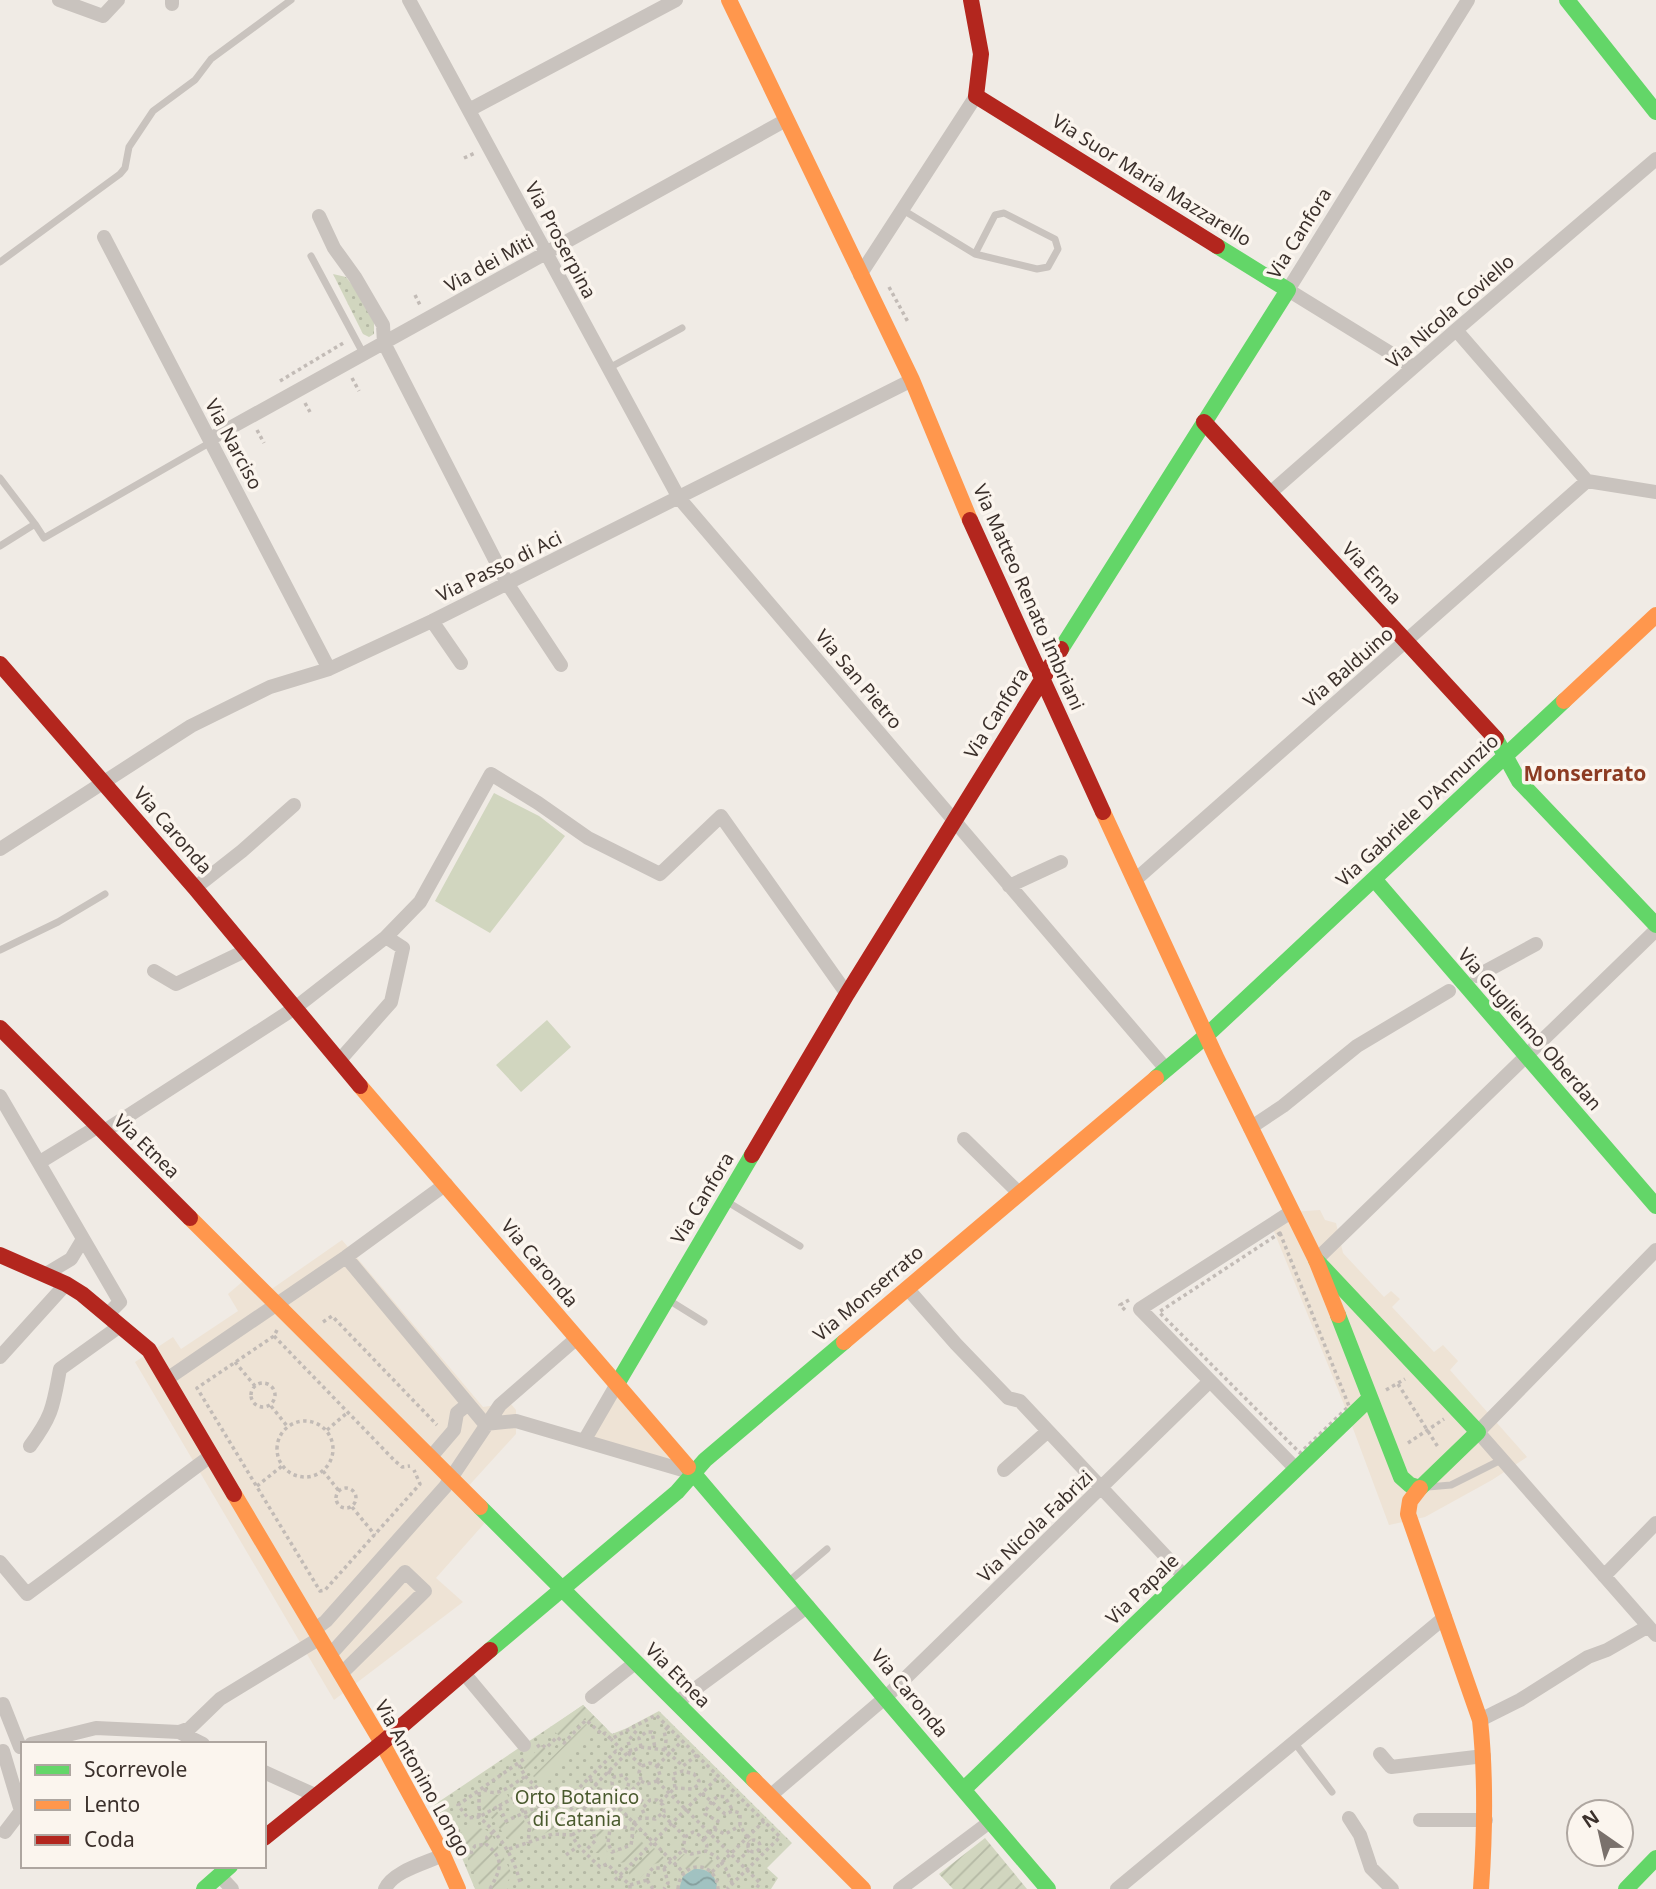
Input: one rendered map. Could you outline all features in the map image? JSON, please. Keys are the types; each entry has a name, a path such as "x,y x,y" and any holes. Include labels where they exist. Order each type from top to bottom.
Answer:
{"main road":[{"name":"Via Matteo Renato Imbriani","path":"729,0 912,380 959,495 1134,881 1250,1128 1316,1260"},
{"path":"971,0 981,54 976,96"},
{"path":"1567,0 1656,112"},
{"name":"Via Suor Maria Mazzarello","path":"976,96 1288,290"},
{"name":"Via Canfora","path":"617,1384 847,994 1042,678 1288,290"},
{"name":"Via Enna","path":"1204,422 1494,736 1519,781 1656,928"},
{"name":"Via Gabriele D'Annunzio","path":"1206,1036 1656,615"},
{"name":"Via Caronda","path":"0,664 195,888 339,1061 1048,1889"},
{"name":"Via Guglielmo Oberdan","path":"1374,879 1656,1206"},
{"name":"Via Monserrato","path":"266,1837 382,1743 677,1492 705,1460 1206,1036"},
{"name":"Via Etnea","path":"3,1038 272,1298 863,1889"},
{"name":"Via Antonino Longo","path":"0,1255 66,1284 114,1320 150,1352 382,1743 443,1855 458,1889"},
{"path":"1316,1260 1479,1432 1420,1488 1410,1501 1408,1514 1480,1720 1485,1756 1486,1820 1481,1889"},
{"path":"1316,1260 1401,1477 1410,1485 1420,1488"},
{"path":"1347,1339 1359,1325 1377,1324"},
{"name":"Via Papale","path":"964,1789 1370,1398"},
{"path":"1626,1889 1656,1858"},
{"path":"204,1889 225,1871"}],"street":[{"path":"59,0 103,16 118,0"},
{"name":"Via Proserpina","path":"410,0 679,498"},
{"path":"469,110 676,0"},
{"name":"Via Canfora","path":"1288,290 1468,0"},
{"path":"860,275 976,96"},
{"name":"Via dei Miti","path":"211,440 786,120"},
{"name":"Via Nicola Coviello","path":"1270,493 1656,159"},
{"path":"319,216 334,248 355,277 383,325 384,344 507,583 561,665"},
{"name":"Via Narciso","path":"104,237 329,669"},
{"name":"Via Suor Maria Mazzarello","path":"1288,290 1413,367"},
{"path":"1456,330 1587,481 1656,492"},
{"name":"Via Passo di Aci","path":"0,849 191,726 270,687 329,669 432,621 912,380"},
{"name":"Via Balduino","path":"1134,881 1587,481"},
{"name":"Via San Pietro","path":"679,498 1166,1069"},
{"path":"432,621 461,663"},
{"path":"40,1162 100,1130 295,1008 386,937 420,902 491,774 588,838 660,874 721,816 847,994"},
{"path":"195,888 294,805"},
{"path":"1009,886 1061,862"},
{"path":"1316,1260 1656,928"},
{"path":"339,1061 391,1002 403,948 386,937"},
{"path":"1477,976 1536,943"},
{"path":"154,971 176,984 247,950"},
{"path":"1250,1128 1283,1106 1370,1037 1449,991"},
{"path":"0,1096 120,1302 114,1320 60,1369 54,1405 47,1424 30,1446"},
{"path":"964,1139 1019,1193"},
{"path":"167,1379 272,1298 349,1254 446,1184"},
{"path":"1291,1212 1134,1307 1296,1469"},
{"path":"46,1274 71,1259 83,1239"},
{"path":"1480,1720 1520,1700 1588,1657 1652,1631 1479,1432 1656,1250"},
{"path":"349,1254 485,1424"},
{"path":"0,1357 66,1284"},
{"path":"907,1288 956,1344 1008,1398 1020,1401 1185,1577"},
{"path":"179,1732 190,1728 219,1699 303,1648 450,1478 500,1405 577,1338"},
{"name":"Via Nicola Fabrizi","path":"770,1796 886,1697 1210,1381"},
{"path":"584,1441 617,1384"},
{"path":"430,1458 454,1430 457,1413 468,1404"},
{"path":"485,1424 516,1421 693,1473"},
{"path":"1004,1470 1048,1431"},
{"path":"0,1562 27,1594 212,1455"},
{"path":"1604,1576 1656,1523"},
{"path":"345,1681 361,1654 425,1591 386,1555"},
{"path":"330,1655 405,1572"},
{"path":"350,1594 370,1611"},
{"path":"677,1703 808,1606"},
{"path":"1117,1889 1445,1617"},
{"path":"347,1636 361,1654"},
{"path":"592,1697 635,1663"},
{"path":"463,1672 524,1745"},
{"path":"3,1704 22,1742"},
{"path":"37,1742 96,1728 179,1732 199,1742"},
{"path":"134,1742 141,1729"},
{"path":"5,1832 21,1811 1,1752 21,1746"},
{"path":"1380,1754 1391,1767 1485,1756"},
{"path":"266,1773 317,1796"},
{"path":"1349,1818 1360,1835 1371,1868 1392,1889"},
{"path":"1420,1820 1486,1820"},
{"path":"900,1889 991,1821"},
{"path":"385,1889 396,1876 443,1855"},
{"path":"225,1871 232,1889"}],"lane":[{"path":"0,262 120,174 125,168 129,147 153,111 195,80 211,59 291,0"},
{"path":"902,210 975,254 1037,269 1048,267 1058,249 1055,239 1004,213 995,215 975,254"},
{"path":"311,256 364,354"},
{"path":"609,369 682,328"},
{"path":"0,478 44,538 211,440"},
{"path":"0,546 35,524"},
{"path":"0,950 58,922 105,894"},
{"path":"725,1200 800,1246"},
{"path":"667,1299 704,1322"},
{"path":"1420,1488 1451,1485 1507,1464"},
{"path":"788,1583 827,1549"},
{"path":"1293,1741 1332,1792"}],"path":[{"path":"464,159 477,152 471,142"},
{"path":"884,277 908,322"},
{"path":"412,311 421,306 415,295"},
{"path":"359,391 352,378 360,371"},
{"path":"305,403 310,411"},
{"path":"247,435 257,430 264,443"},
{"path":"1280,1233 1349,1406 1300,1453 1159,1311 1280,1233"},
{"path":"316,1316 324,1323 332,1316 441,1429"},
{"path":"274,1336 402,1467 412,1465 420,1484 325,1590 320,1591 197,1388 274,1336 278,1328"},
{"path":"235,1362 255,1386"},
{"path":"1386,1390 1407,1378 1399,1369"},
{"path":"1382,1381 1390,1401"},
{"path":"262,1383 273,1387 275,1399 271,1406 263,1408 252,1402 251,1393 255,1386 262,1383"},
{"path":"1398,1384 1441,1452"},
{"path":"271,1406 287,1426"},
{"path":"327,1430 348,1412"},
{"path":"1408,1443 1445,1419 1450,1424"},
{"path":"303,1420 320,1424 327,1430 334,1446 330,1463 323,1471 316,1475 297,1476 282,1466 276,1449 287,1426 303,1420"},
{"path":"1403,1433 1412,1454"},
{"path":"257,1486 282,1466"},
{"path":"323,1471 339,1491"},
{"path":"345,1488 354,1492 356,1501 352,1507 342,1508 337,1504 339,1491 345,1488"},
{"path":"352,1507 375,1535"},
{"path":"628,1753 629,1737 656,1715 666,1729 720,1774 780,1838 726,1889"},
{"path":"536,1786 479,1817 468,1818 458,1805 519,1765 541,1744 546,1748 557,1737 564,1743 586,1720 603,1735 606,1733 642,1766"},
{"path":"611,1739 638,1730 652,1732 666,1729"},
{"path":"666,1729 667,1752"},
{"path":"638,1730 641,1747"},
{"path":"652,1732 654,1748"},
{"path":"656,1766 667,1752 682,1741"},
{"path":"565,1815 628,1753 641,1747 667,1752 683,1769 697,1777 699,1781 696,1787"},
{"path":"564,1807 562,1805 616,1751 620,1754"},
{"path":"675,1788 673,1774 683,1769 696,1755"},
{"path":"650,1763 656,1766 660,1775 656,1782 647,1784 641,1781 639,1775 642,1766 650,1763"},
{"path":"519,1765 526,1776 578,1831"},
{"path":"608,1771 614,1777"},
{"path":"615,1880 720,1774"},
{"path":"484,1789 490,1794 496,1794 526,1776"},
{"path":"614,1777 626,1777 629,1791"},
{"path":"613,1791 614,1777"},
{"path":"589,1778 684,1873"},
{"path":"593,1830 641,1781"},
{"path":"656,1782 760,1883 756,1889"},
{"path":"660,1802 675,1788 696,1787 725,1814"},
{"path":"613,1791 629,1791 645,1803"},
{"path":"601,1802 602,1810 596,1817 586,1821 582,1815 585,1807 601,1802 613,1791"},
{"path":"479,1792 479,1817 508,1850 520,1882"},
{"path":"718,1821 705,1814 705,1811 719,1796 725,1797 734,1811 740,1813 740,1826 748,1839 749,1850"},
{"path":"515,1797 530,1824 528,1843"},
{"path":"645,1816 642,1809 645,1803 653,1799 660,1802 662,1815"},
{"path":"499,1806 506,1821 552,1801"},
{"path":"579,1802 585,1807"},
{"path":"704,1839 725,1814 734,1811 744,1802"},
{"path":"612,1852 631,1845 631,1829 637,1819 645,1816 655,1819 662,1815"},
{"path":"662,1815 685,1837"},
{"path":"596,1817 610,1829"},
{"path":"712,1872 764,1821"},
{"path":"610,1829 621,1826 631,1829"},
{"path":"714,1829 725,1834 740,1826"},
{"path":"508,1850 553,1834 572,1835 585,1827 593,1830"},
{"path":"572,1835 577,1847 585,1851 600,1867 607,1864 612,1852 608,1843 610,1829"},
{"path":"585,1851 595,1841 593,1830"},
{"path":"486,1844 487,1836 494,1831"},
{"path":"653,1889 647,1880 649,1872 653,1868 664,1868 683,1850 685,1837 693,1832 704,1839 708,1845 706,1851"},
{"path":"758,1841 764,1835"},
{"path":"748,1839 758,1841"},
{"path":"758,1841 759,1850 763,1854"},
{"path":"472,1854 475,1846 486,1844"},
{"path":"486,1844 497,1855 500,1864 497,1878 490,1889"},
{"path":"566,1855 577,1847"},
{"path":"683,1850 691,1854 706,1851 717,1857 732,1884"},
{"path":"749,1850 759,1850"},
{"path":"742,1857 749,1850"},
{"path":"607,1864 630,1887 647,1880"},
{"path":"678,1889 680,1878 695,1867 712,1872 718,1889"},
{"path":"664,1868 668,1883 664,1889"}],"green space":[{"path":"333,274 346,277 356,290 374,317 374,334 369,337 363,334"},
{"path":"494,793 539,816 565,836 490,933 435,901"},
{"path":"547,1020 571,1047 521,1092 496,1065"},
{"name":"Orto Botanico di Catania","path":"583,1705 612,1734 659,1711 792,1843 767,1868 778,1878 771,1889 475,1889 452,1834 434,1805"},
{"path":"583,1705 607,1729 603,1733 585,1718 563,1739 550,1728"},
{"path":"586,1724 593,1730 540,1783 533,1776"},
{"path":"556,1739 559,1742 528,1773 521,1765 542,1746 546,1749"},
{"path":"535,1789 547,1802 525,1811 519,1799"},
{"path":"505,1790 509,1798 486,1812 482,1809 484,1792 498,1795"},
{"path":"550,1804 573,1830 551,1830 542,1835 532,1833 533,1824 527,1814"},
{"path":"496,1810 506,1824 520,1818 526,1826 508,1839 489,1815"},
{"path":"599,1826 606,1831 607,1859 603,1860 600,1859 599,1853 590,1848 597,1837 594,1831"},
{"path":"476,1827 491,1833 512,1874 506,1884 508,1889 481,1889 457,1834"},
{"path":"636,1829 643,1837 640,1840 644,1844 626,1862 614,1864 617,1851 632,1846"},
{"path":"985,1838 1027,1889 953,1889 939,1874"},
{"path":"654,1848 666,1860 649,1867 641,1877 631,1877 628,1872"},
{"path":"684,1854 709,1858 717,1864 711,1870 700,1866 687,1870 677,1860"}],"shaded area":[{"path":"1320,1210 1325,1220 1336,1223 1343,1253 1384,1297 1391,1291 1400,1299 1392,1307 1434,1352 1443,1345 1458,1361 1450,1370 1527,1457 1425,1517 1389,1525 1345,1407 1271,1224 1291,1212"},
{"path":"342,1240 483,1407 510,1403 516,1410 516,1434 464,1491 490,1517 436,1578 463,1602 334,1700 135,1362 173,1337 181,1349 238,1311 228,1294 249,1276 266,1293"},
{"path":"617,1384 693,1473 584,1441"}],"water":[{"path":"694,1869 711,1873 717,1889 679,1889 683,1876"}],"traffic: fast":[{"path":"1567,0 1656,112"},
{"path":"1061,649 1288,290 1217,246"},
{"path":"1156,1078 1206,1036 1564,701"},
{"path":"1496,739 1519,781 1656,925"},
{"path":"1374,879 1656,1206"},
{"path":"617,1384 752,1155"},
{"path":"1316,1260 1478,1432 1420,1488 1410,1485 1401,1477 1338,1315"},
{"path":"490,1650 677,1492 705,1460 844,1342"},
{"path":"964,1789 1370,1398"},
{"path":"688,1467 1048,1889"},
{"path":"480,1507 754,1780"},
{"path":"1626,1889 1656,1858"},
{"path":"204,1889 228,1868"}],"traffic: slow":[{"path":"729,0 912,380 970,520"},
{"path":"1564,701 1656,615"},
{"path":"1103,812 1217,1059 1316,1260 1338,1315"},
{"path":"844,1342 1156,1078"},
{"path":"360,1086 688,1467"},
{"path":"190,1218 480,1507"},
{"path":"1420,1488 1410,1501 1408,1514 1480,1720 1484,1804 1481,1889"},
{"path":"234,1494 382,1743 443,1855 458,1889"},
{"path":"754,1780 863,1889"}],"traffic: jam":[{"path":"971,0 981,54 976,96 1217,246"},
{"path":"1204,422 1496,739"},
{"path":"970,520 1103,812"},
{"path":"752,1155 847,994 1061,649"},
{"path":"0,664 195,888 360,1086"},
{"path":"0,1028 190,1218"},
{"path":"0,1255 66,1284 82,1294 149,1350 234,1494"},
{"path":"266,1836 382,1743 490,1650"}],"district":[{"name":"Monserrato","path":"1585,773"}]}
